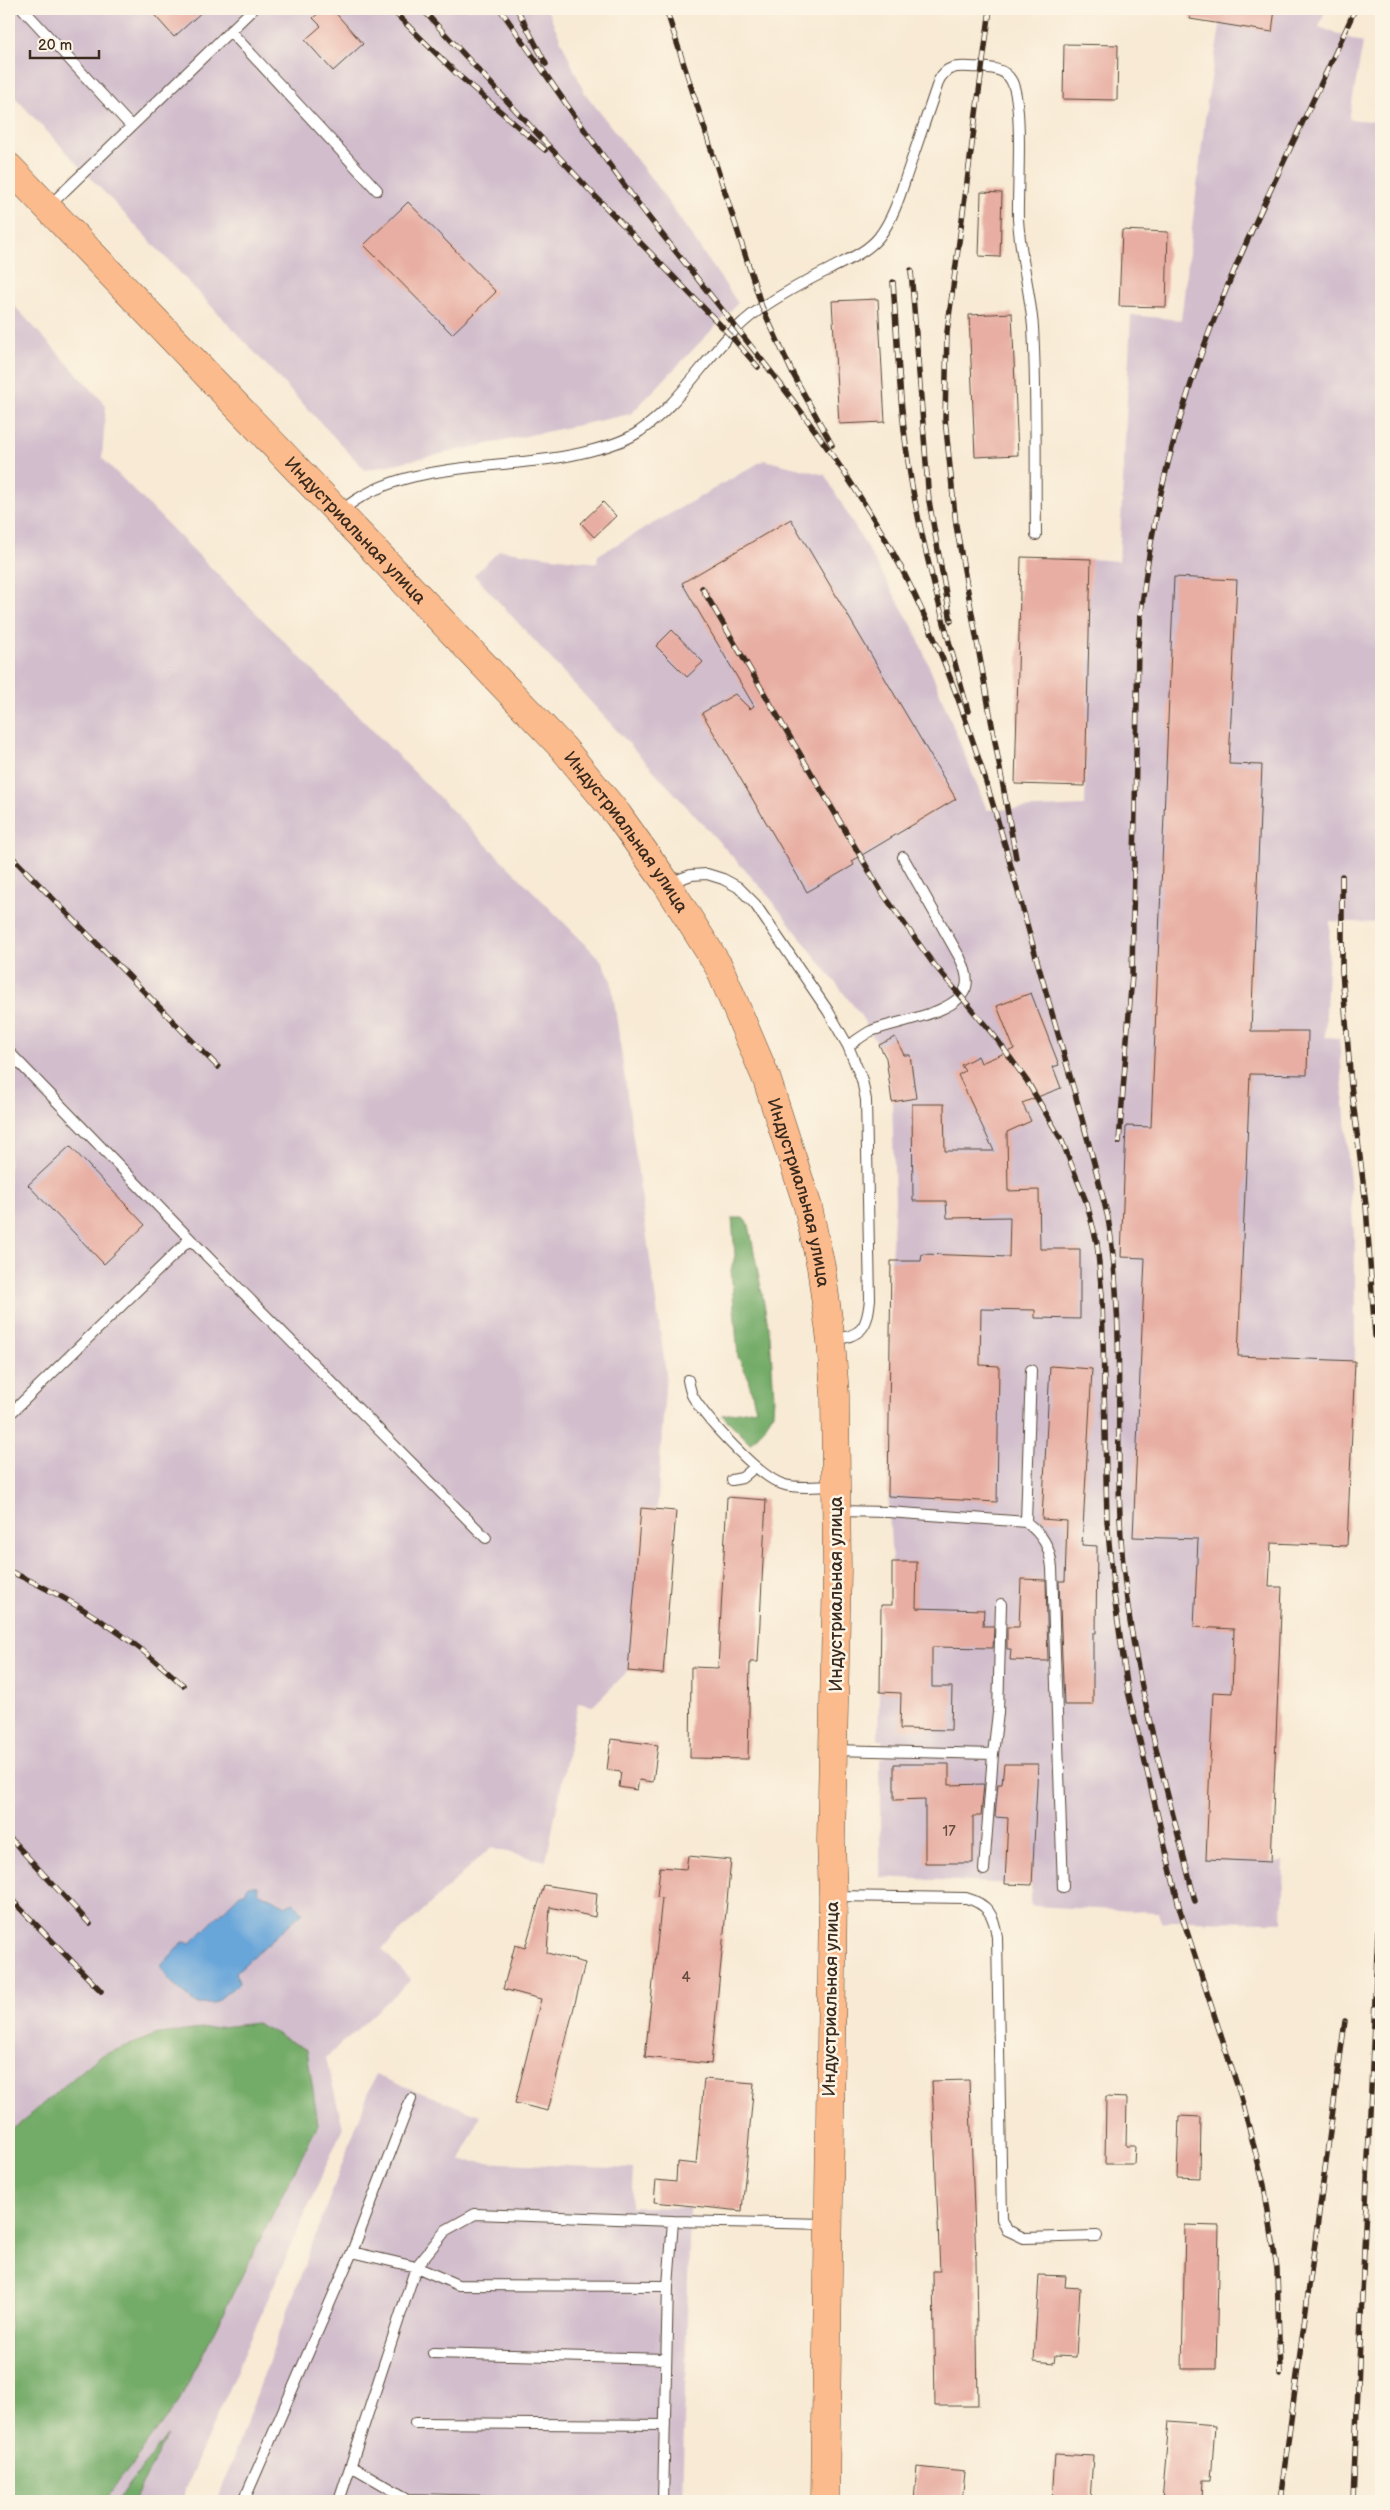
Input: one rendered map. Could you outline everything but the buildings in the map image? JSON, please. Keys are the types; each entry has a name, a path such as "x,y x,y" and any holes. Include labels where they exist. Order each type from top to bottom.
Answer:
{"main road":[{"name":"Индустриальная улица","path":"9,166 563,748 618,815 668,884 719,967 767,1080 808,1207 821,1267 831,1342 837,1570 833,1750 833,1896 825,2501"}],"lane":[{"path":"23,9 130,125"},
{"path":"48,207 130,125 253,9"},
{"path":"230,31 377,190"},
{"path":"340,512 370,490 393,483 444,472 569,456 608,446 640,432 662,411 718,348 750,316 806,281 866,250 878,239 888,225 897,203 939,80 950,67 960,66 996,69 1005,73 1011,79 1018,100 1018,229 1027,276 1033,329 1036,536"},
{"path":"848,1046 870,1032 934,1013 956,999 966,988 965,970 960,958 903,857"},
{"path":"668,884 691,875 707,874 723,879 738,887 760,912 828,1011 848,1046 862,1080 866,1100 870,1299 868,1318 863,1329 852,1336 831,1342"},
{"path":"9,1052 190,1239 486,1538"},
{"path":"9,1415 190,1239"},
{"path":"1026,1522 1031,1370"},
{"path":"688,1380 692,1394 712,1421 755,1467 770,1479 786,1486 888,1512 1026,1522 1045,1539 1052,1568 1063,1887"},
{"path":"732,1480 742,1478 755,1467"},
{"path":"984,1870 998,1713 1001,1604"},
{"path":"833,1750 993,1754"},
{"path":"833,1896 966,1898 977,1901 988,1908 994,1918 997,1937 1002,2219 1007,2230 1024,2238 1097,2236"},
{"path":"246,2496 352,2252 410,2099"},
{"path":"340,2501 416,2267 446,2230 476,2214 828,2224"},
{"path":"663,2501 668,2286 673,2221"},
{"path":"352,2252 416,2267 458,2285 668,2286"},
{"path":"433,2353 666,2359"},
{"path":"416,2423 665,2425"},
{"path":"351,2466 408,2499 495,2501"}],"shaded area":[{"path":"9,9 547,9 584,92 657,186 738,303 631,414 365,470 9,91"},
{"path":"1223,9 1326,9 1319,27 1363,43 1349,119 1381,122 1381,923 1330,921 1325,1037 1339,1038 1355,1249 1355,1361 1347,1546 1271,1543 1269,1586 1282,1587 1271,1862 1284,1861 1282,1922 1172,1921 1162,1923 1158,1912 1031,1906 1031,1885 880,1877 880,1759 884,1758 883,1740 878,1740 881,1605 892,1605 892,1562 888,1496 891,1261 895,1201 892,1102 886,1058 859,1013 766,893 474,575 500,550 597,563 598,555 764,460 825,475 914,629 987,810 1085,806 1091,559 1119,561 1131,315 1181,320 1207,102"},
{"path":"9,300 106,405 102,458 601,960 611,979 666,1373 657,1509 641,1508 628,1671 593,1706 578,1703 546,1861 490,1848 382,1949 411,1980 326,2058 343,2127 185,2489 183,2501 9,2501"},
{"path":"375,2075 480,2115 460,2161 633,2169 631,2207 690,2208 682,2501 217,2501"}],"green space":[{"path":"732,1218 743,1218 749,1225 770,1335 774,1397 773,1412 766,1425 751,1444 722,1415 756,1409 747,1375 738,1357 731,1270 735,1256"},
{"path":"256,2023 307,2050 318,2124 179,2401 104,2501 9,2501 9,2132 100,2056 158,2034"},
{"path":"167,2435 134,2501 117,2501"}],"water":[{"path":"248,1886 258,1886 258,1892 286,1906 294,1903 303,1912 236,1972 239,1983 213,2004 197,2004 169,1980 161,1966 183,1942 191,1943 240,1894 245,1893"}],"railway":[{"path":"391,9 457,74 545,150"},
{"path":"422,9 595,196 730,335 758,367"},
{"path":"500,9 619,178 774,376 854,487 905,575 929,626 950,678 987,784 1003,838 1108,1218 1117,1310 1121,1538 1130,1624 1146,1704 1195,1901"},
{"path":"517,9 546,64"},
{"path":"666,9 762,307 793,374 832,445"},
{"path":"990,9 947,332 945,419 956,525 1016,858"},
{"path":"1119,1142 1132,975 1138,646 1142,602 1156,514 1177,428 1190,386 1221,302 1236,265 1355,9"},
{"path":"911,270 929,501 951,621"},
{"path":"893,282 902,410 912,486 931,571 968,711"},
{"path":"702,588 881,891 932,962 996,1038 1027,1081 1062,1141 1087,1204 1097,1243 1102,1295 1107,1521 1114,1595 1128,1691 1180,1910 1241,2097 1264,2185 1277,2269 1280,2374"},
{"path":"9,854 218,1067"},
{"path":"1342,876 1342,971 1351,1085 1366,1205 1375,1336"},
{"path":"9,1571 56,1594 101,1620 143,1651 183,1685"},
{"path":"9,1837 90,1924"},
{"path":"1353,2501 1381,1862"},
{"path":"9,1897 101,1991"},
{"path":"1280,2501 1345,2021"}]}
